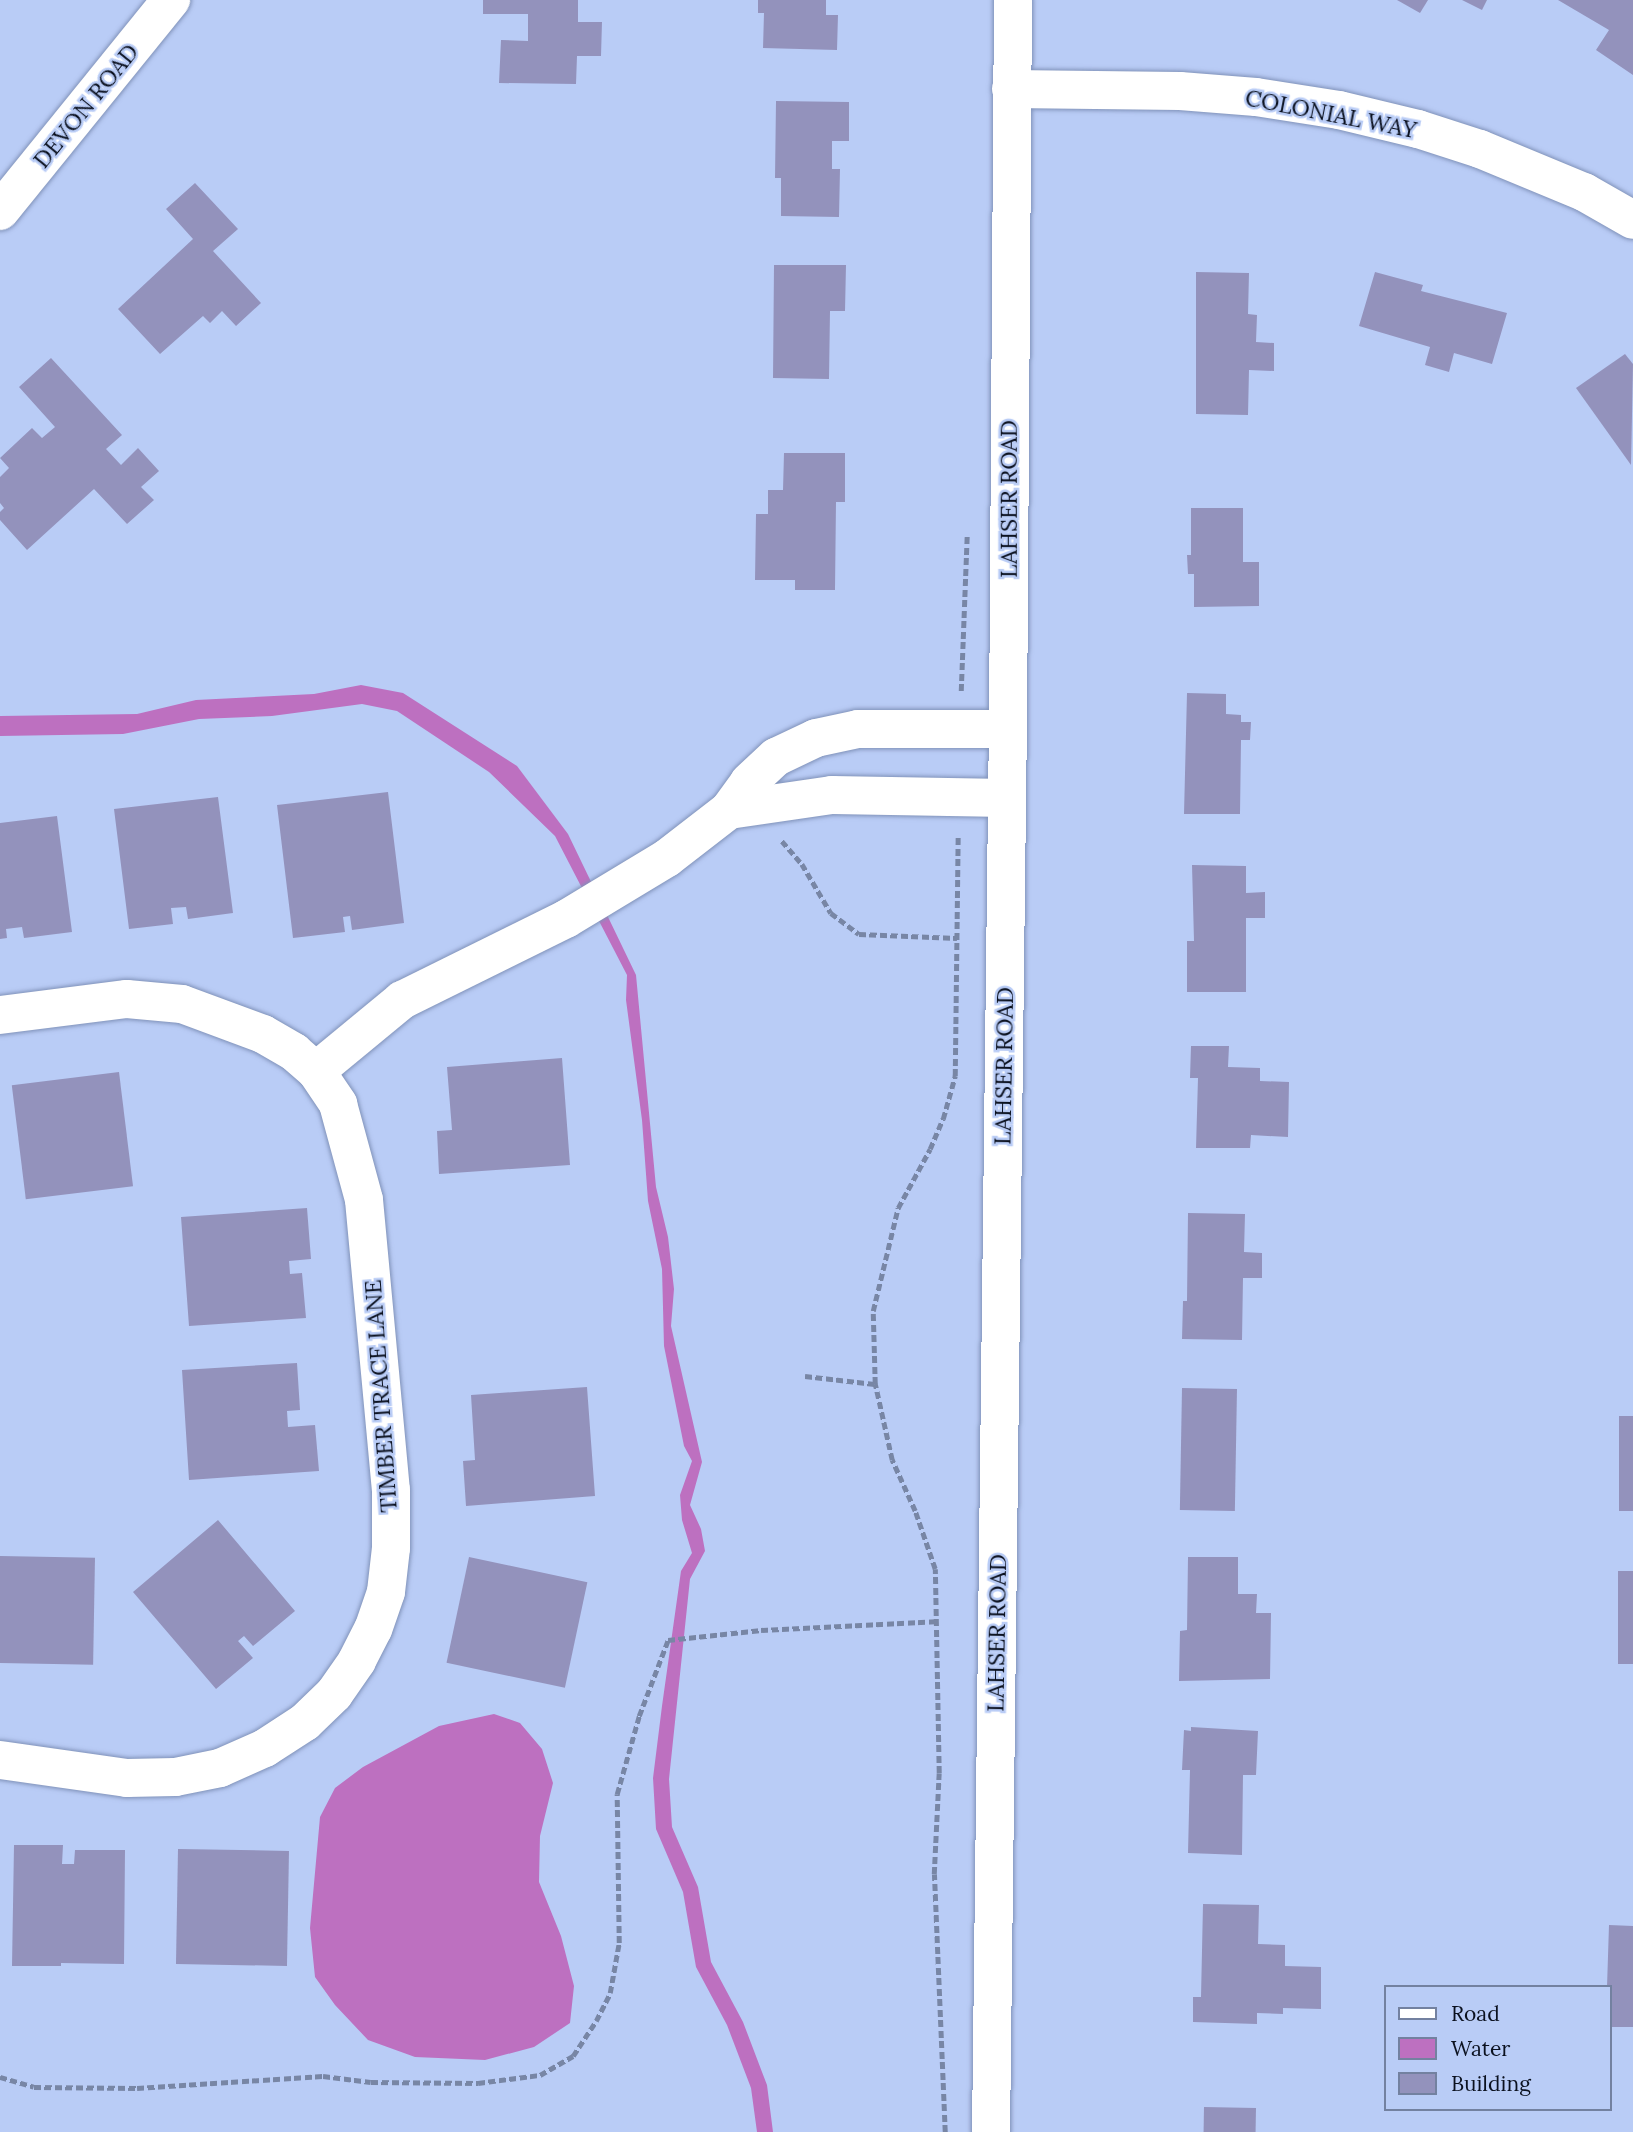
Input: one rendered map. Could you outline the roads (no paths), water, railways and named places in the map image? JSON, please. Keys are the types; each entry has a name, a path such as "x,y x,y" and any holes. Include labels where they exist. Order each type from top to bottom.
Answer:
{"street":[{"name":"DEVON ROAD","path":"0,211 171,0"},
{"name":"LAHSER ROAD","path":"991,2132 1008,729 1013,0"},
{"name":"COLONIAL WAY","path":"1011,89 1180,90 1256,97 1339,110 1418,129 1480,149 1584,192 1633,220"},
{"path":"316,1070 402,1000 566,919 642,875 729,810 748,782 775,757 816,738 858,729 1008,729"},
{"path":"729,810 832,795 1007,798"},
{"name":"TIMBER TRACE LANE","path":"0,1015 127,999 182,1003 263,1034 294,1052 316,1070 338,1104 364,1200 391,1490 391,1548 386,1591 373,1629 357,1661 334,1693 304,1722 265,1748 220,1768 175,1777 127,1778 0,1760"}],"water":[{"path":"361,685 403,693 517,766 568,834 636,975 656,1187 668,1237 674,1289 671,1326 702,1462 690,1505 701,1529 705,1551 690,1579 669,1779 672,1827 698,1887 711,1962 743,2022 767,2085 773,2132 757,2132 751,2088 727,2025 696,1967 683,1892 656,1829 653,1778 662,1706 681,1571 692,1553 682,1520 680,1495 692,1461 684,1446 664,1346 662,1269 648,1201 642,1120 626,1000 627,975 555,836 489,772 397,711 362,704 272,716 199,719 123,734 0,736 0,716 137,714 196,700 314,694"},
{"path":"494,1714 520,1723 542,1749 553,1783 540,1836 539,1882 561,1936 574,1986 570,2023 534,2047 485,2060 415,2057 368,2040 335,2005 315,1977 310,1928 320,1817 335,1788 363,1767 439,1726"}]}
